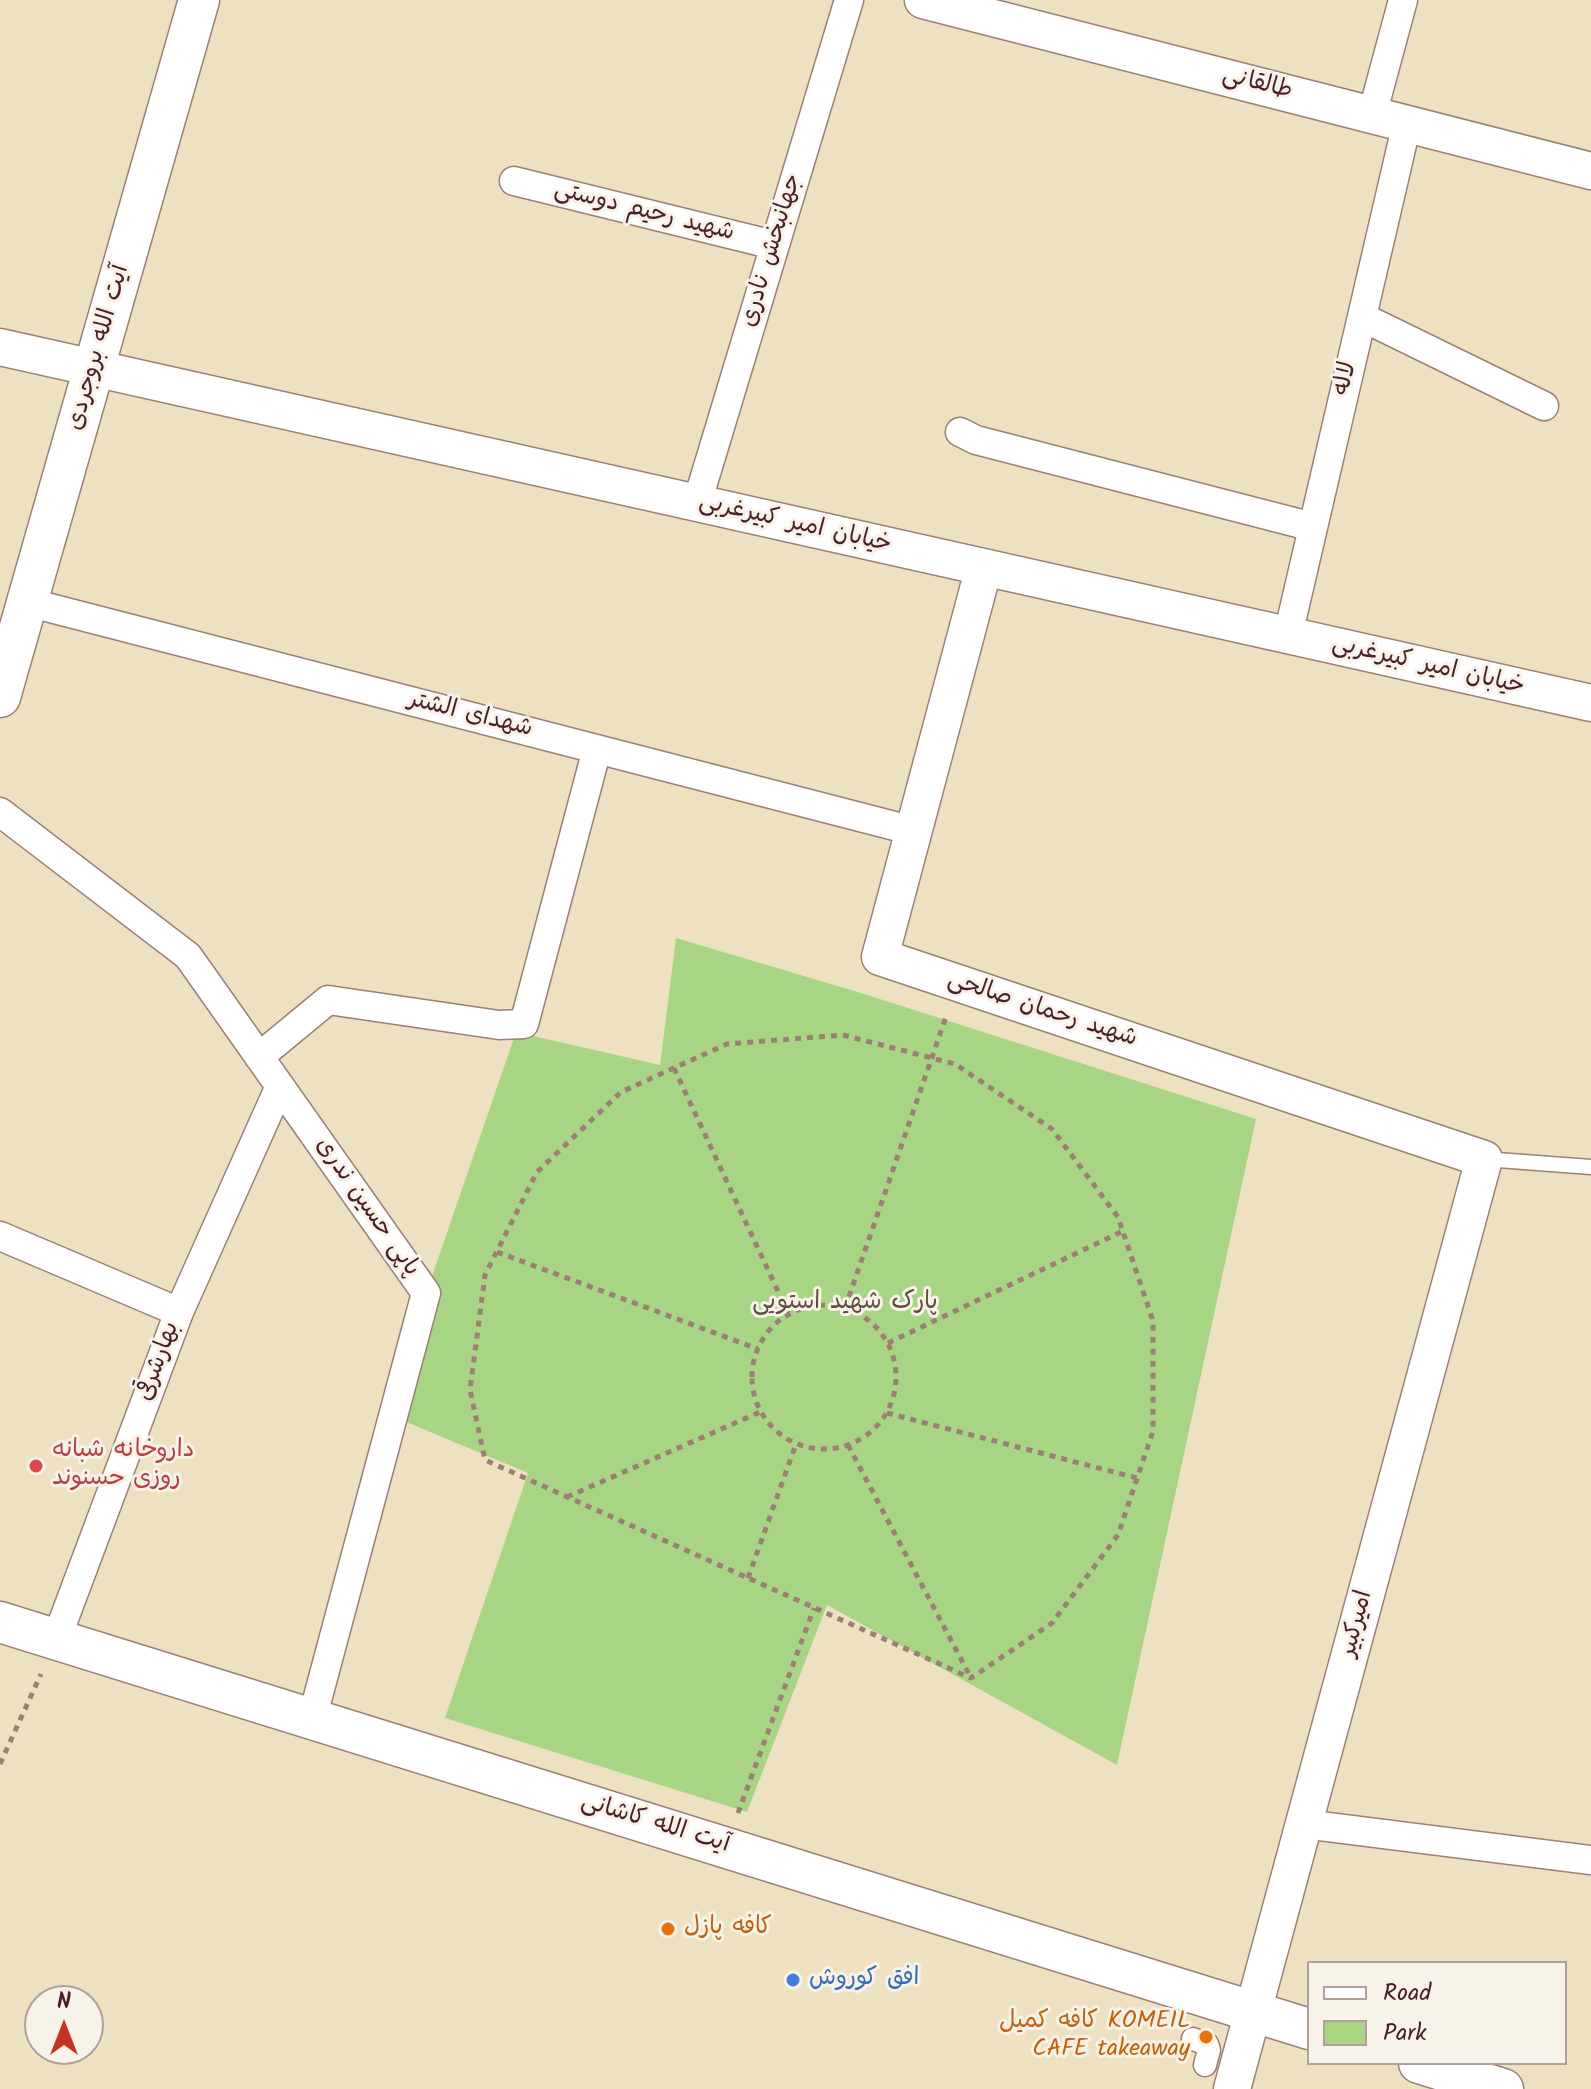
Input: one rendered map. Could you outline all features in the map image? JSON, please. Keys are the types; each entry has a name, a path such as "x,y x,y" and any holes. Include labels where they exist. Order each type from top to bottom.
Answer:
{"main road":[{"name":"آیت الله بروجردی","path":"0,697 199,0"},
{"name":"آیت الله کاشانی","path":"0,1622 1307,2028"},
{"path":"1425,2065 1503,2089"}],"street":[{"name":"جهانبخش نادری","path":"697,503 849,0"},
{"name":"طالقانی","path":"923,0 1591,171"},
{"path":"1372,115 1403,0"},
{"name":"لاله","path":"1288,635 1407,123"},
{"name":"شهید رحیم دوستی","path":"514,181 774,245"},
{"path":"1362,317 1544,406"},
{"name":"خیابان امیر کبیرغربی","path":"0,347 1591,703"},
{"path":"960,432 976,440 1313,527"},
{"name":"شهید رحمان صالحی","path":"984,567 880,957 1484,1159"},
{"name":"شهدای الشتر","path":"27,602 914,831"},
{"path":"259,1057 328,1000 499,1025 524,1024 597,749"},
{"name":"پاپی حسین ندری","path":"0,812 188,956 426,1293 312,1719"},
{"path":"179,1312 280,1086"},
{"name":"امیرکبیر","path":"1232,2089 1484,1159"},
{"name":"بهارشرقی","path":"0,1236 179,1312 56,1640"},
{"path":"1304,1824 1591,1860"},
{"path":"1193,2039 1207,2044 1209,2050 1205,2065"}],"lane":[{"name":"شهید رحمان صالحی","path":"1484,1159 1591,1167"}],"path":[{"path":"845,1308 957,984"},
{"path":"843,1035 955,1064 1052,1129 1118,1217 1153,1321 1153,1431 1118,1535 1052,1623 971,1678 485,1460 470,1390 485,1275 537,1172 621,1092 727,1044 843,1035"},
{"path":"674,1068 789,1315"},
{"path":"888,1343 1123,1231"},
{"path":"497,1252 758,1349"},
{"path":"821,1305 845,1308 866,1318 883,1334 894,1355 898,1379 893,1402 882,1423 864,1439 842,1448 818,1450 796,1444 775,1432 760,1412 752,1389 753,1365 760,1341 776,1322 789,1315 821,1305"},
{"path":"567,1497 760,1412"},
{"path":"887,1413 1137,1478"},
{"path":"748,1578 796,1444"},
{"path":"848,1445 971,1678"},
{"path":"725,1847 814,1608"},
{"path":"0,1764 56,1640"}],"green space":[{"name":"پارک شهید استویی","path":"676,938 861,993 1256,1119 1117,1765 827,1605 747,1812 445,1718 528,1473 385,1413 516,1032 660,1065"}],"place":[{"name":"داروخانه شبانه روزی حسنوند","path":"36,1466"},
{"name":"کافه پازل","path":"668,1929"},
{"name":"افق کوروش","path":"793,1980"},
{"name":"کافه کمیل KOMEIL CAFE takeaway","path":"1206,2037"}]}
